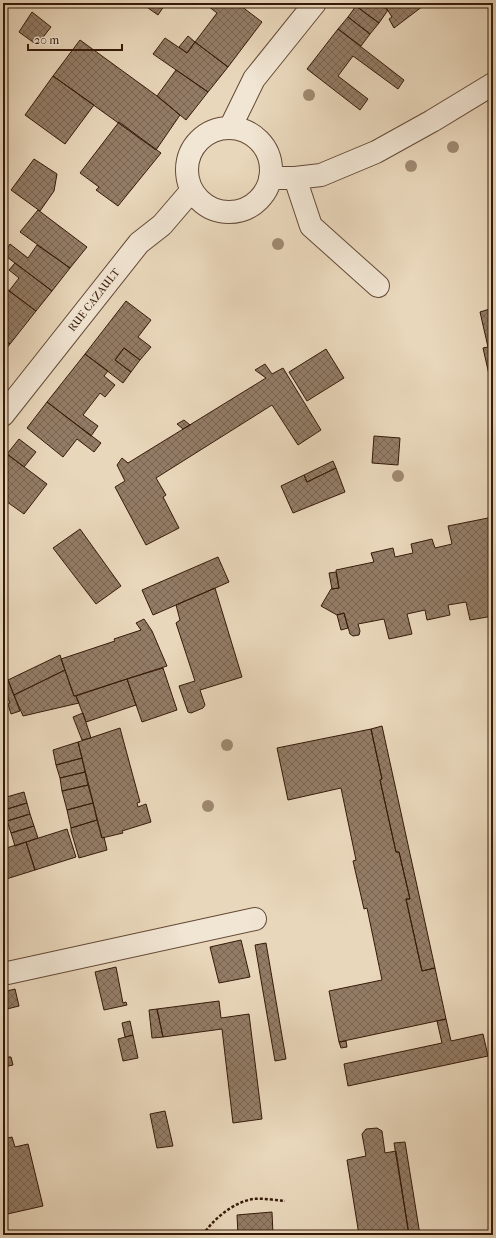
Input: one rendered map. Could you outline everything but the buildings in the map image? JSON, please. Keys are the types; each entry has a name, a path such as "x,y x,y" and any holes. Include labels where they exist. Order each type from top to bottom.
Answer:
{"street":[{"path":"230,128 254,79 315,3"},
{"path":"270,178 295,178 321,175 376,152 432,121 493,84"},
{"path":"230,128 244,131 256,139 266,150 270,164 270,178 266,190 258,200 248,208 235,212 222,212 210,208 200,201 192,190 188,179 187,166 190,154 196,143 206,135 217,130 230,128"},
{"path":"295,178 311,226 378,286"},
{"name":"RUE CAZAULT","path":"3,415 139,243 162,226 192,190"},
{"path":"3,974 255,919"}],"path":[{"path":"203,1235 208,1226 231,1207 253,1199 285,1200"}]}
